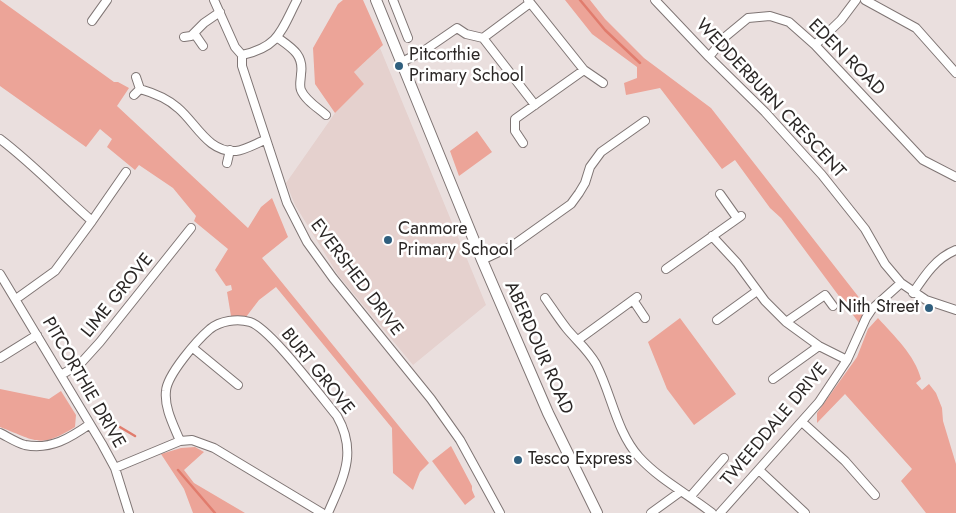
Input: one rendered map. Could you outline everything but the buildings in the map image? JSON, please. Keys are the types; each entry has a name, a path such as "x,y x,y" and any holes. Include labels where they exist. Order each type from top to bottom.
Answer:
{"main road":[{"name":"ABERDOUR ROAD","path":"376,0 482,260 548,413 597,513"}],"street":[{"path":"92,22 107,0"},
{"name":"EVERSHED DRIVE","path":"214,0 235,47 242,55 242,66 288,208 307,242 333,278 431,399 460,440 500,513"},
{"path":"242,55 258,52 278,38 297,0"},
{"path":"393,0 408,38"},
{"name":"WEDDERBURN CRESCENT","path":"655,0 765,112 822,175 865,229 885,264 901,283 913,293 926,300 956,310"},
{"path":"815,45 841,20 856,0"},
{"path":"865,0 916,28 956,72"},
{"path":"483,38 529,2 584,70 603,83"},
{"path":"184,37 191,36 204,23 220,12"},
{"name":"EDEN ROAD","path":"709,57 725,37 748,18 770,16 789,22 815,45 923,160 956,177"},
{"path":"402,62 425,50 457,28 466,34 483,38 535,105"},
{"path":"194,33 203,46"},
{"path":"278,38 295,50 299,56 302,69 301,90 306,98 326,115"},
{"path":"523,143 515,131 515,119 584,70"},
{"path":"136,77 140,89"},
{"path":"140,89 170,101 180,109 206,139 216,146 238,151 266,140"},
{"path":"134,95 140,89"},
{"path":"482,260 512,246 571,204 585,182 590,167 601,152 645,121"},
{"path":"0,139 31,164 58,192 92,221"},
{"path":"228,163 230,150"},
{"path":"16,299 55,271 126,172"},
{"path":"666,269 739,217 720,194"},
{"name":"LIME GROVE","path":"61,375 81,363 100,342 191,228"},
{"path":"712,236 737,263 757,291 786,322 819,346 847,360"},
{"path":"913,293 932,266 942,257 956,250"},
{"name":"PITCORTHIE DRIVE","path":"0,274 90,424 114,468 129,513"},
{"name":"TWEEDDALE DRIVE","path":"720,513 819,402 847,360 872,309 901,283"},
{"path":"717,320 757,291"},
{"path":"786,322 825,295 832,306"},
{"path":"545,298 567,330 587,350 602,377 618,424 638,456 652,471 712,513"},
{"path":"578,340 635,299 645,318"},
{"name":"BURT GROVE","path":"180,442 166,404 165,392 167,382 173,372 210,330 219,324 238,320 250,322 270,335 337,416 347,438 348,450 344,477 328,513"},
{"path":"0,358 37,335"},
{"path":"773,379 819,346"},
{"path":"193,348 238,385"},
{"path":"231,379 237,372"},
{"path":"802,422 845,460 875,495"},
{"path":"0,433 24,445 47,447 67,440 90,424"},
{"path":"114,468 180,442 192,440 214,448 322,513"},
{"path":"690,498 724,458"},
{"path":"759,470 805,513"},
{"path":"651,513 680,492"}],"shaded area":[{"path":"0,0 114,82 129,88 117,106 248,228 261,207 272,198 288,237 262,258 429,463 420,472 413,490 393,473 392,428 276,287 259,300 246,317 231,316 227,292 232,290 231,285 226,286 215,270 228,249 194,221 196,216 173,188 139,165 135,170 107,147 112,139 100,129 86,147 0,86"},
{"path":"343,0 363,0 383,45 354,72 364,84 335,113 315,84 313,48 338,4"},
{"path":"565,0 590,0 605,19 644,58 711,108 868,309 859,323 735,160 722,169 660,88 626,95 624,83 637,78 637,67 592,34"},
{"name":"Canmore Primary School","path":"380,48 486,305 413,365 338,275 295,205 286,183 335,113 364,84 354,72"},
{"path":"477,131 492,152 459,176 450,151"},
{"path":"680,318 736,394 694,425 667,389 648,342"},
{"path":"878,318 903,346 914,362 921,379 916,383 922,390 929,384 936,393 942,408 943,421 956,464 956,513 926,513 901,481 912,469 845,394 817,423 817,413 857,357 868,329"},
{"path":"0,389 49,399 61,391 76,415 75,427 53,438 38,440 30,439 0,427"},
{"path":"451,446 472,486 475,497 465,505 432,461"},
{"path":"195,447 204,452 184,470 194,483 245,513 193,513 184,489 161,454 181,448"}],"waterway":[{"path":"580,0 605,30 640,63"},
{"path":"98,414 135,436"},
{"path":"178,470 215,513"}],"place":[{"name":"Pitcorthie Primary School","path":"399,66"},
{"name":"Canmore Primary School","path":"388,240"},
{"name":"Nith Street","path":"929,308"},
{"name":"Tesco Express","path":"518,460"}]}
